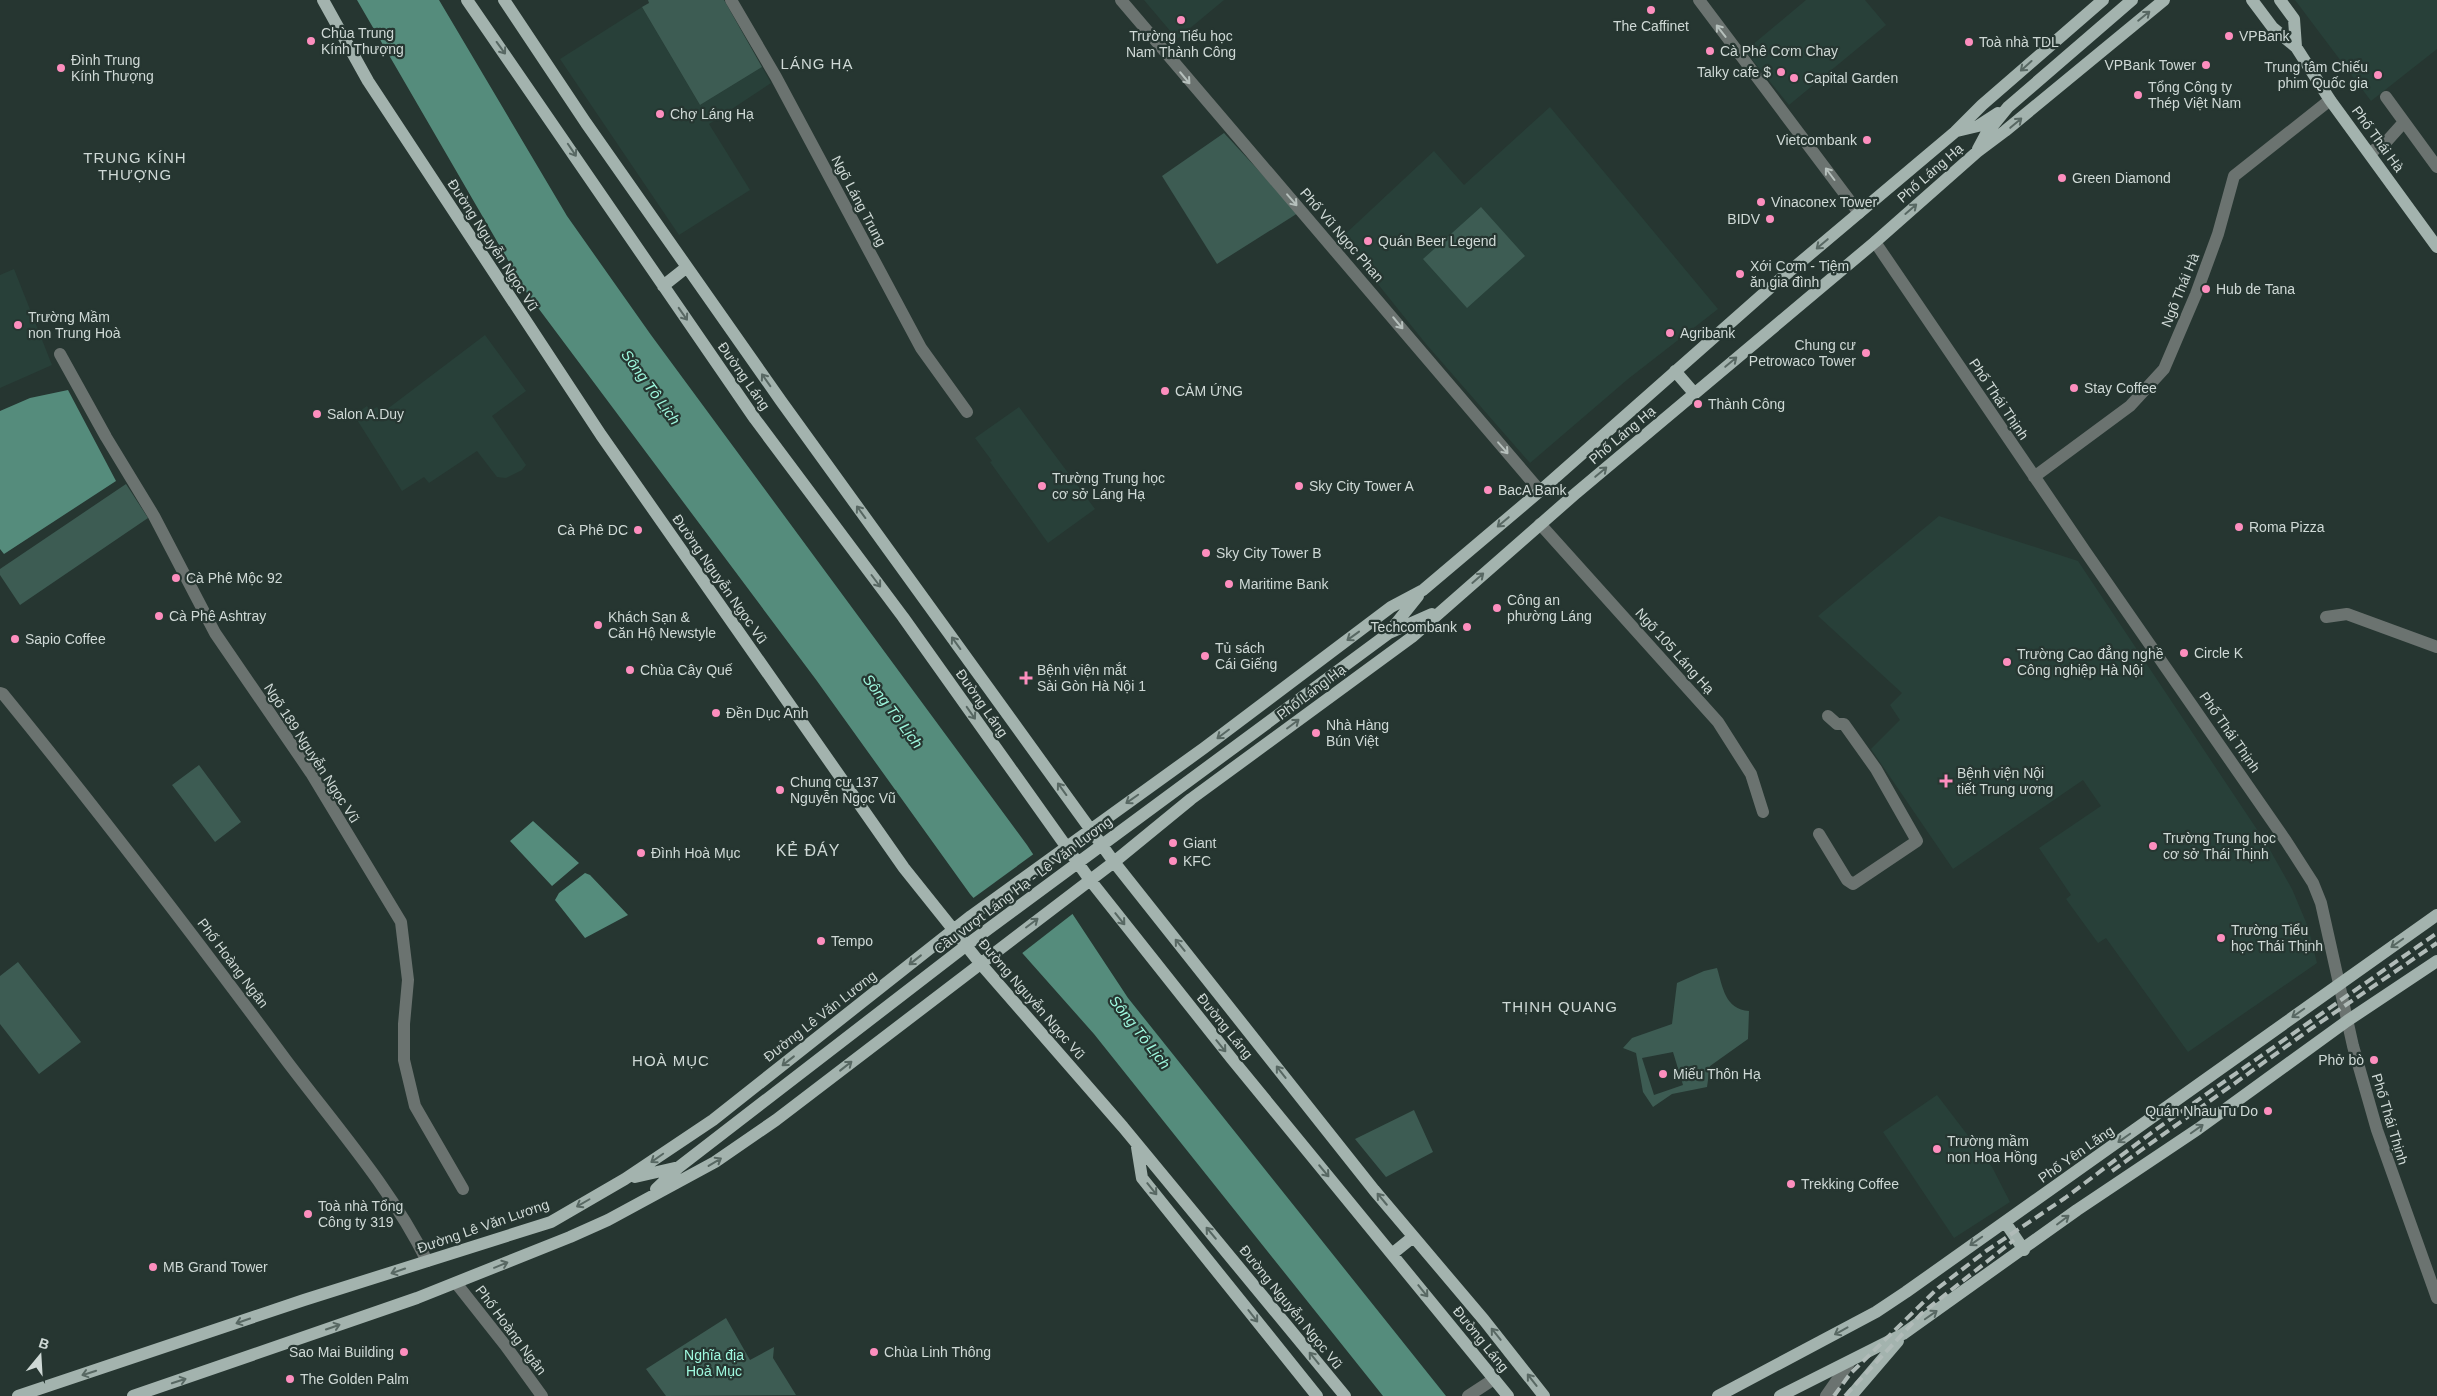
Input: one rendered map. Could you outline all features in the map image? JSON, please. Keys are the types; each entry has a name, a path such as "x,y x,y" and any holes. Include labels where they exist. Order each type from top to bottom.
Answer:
{"main road":[{"name":"Đường Nguyễn Ngọc Vũ","path":"323,0 368,81 600,435 904,868 980,963 1136,1144 1345,1396"},
{"name":"Đường Láng","path":"467,0 545,110 663,286 756,419 903,617 1090,880 1232,1059 1494,1379 1503,1394"},
{"name":"Đường Láng","path":"504,0 586,123 780,401 1114,862 1413,1237 1484,1320 1544,1396"},
{"name":"Phố Láng Hạ","path":"1066,847 1172,771 1391,608 1423,590 1540,491 1675,371 1955,132 1982,105 2103,0"},
{"path":"1955,132 1978,126 2008,107 2132,0"},
{"name":"Phố Láng Hạ","path":"1090,880 1191,799 1412,637 1540,524 1874,242 1977,152 2006,131 2164,0"},
{"name":"Phố Thái Hà","path":"2252,0 2273,28 2296,47 2330,100 2436,243"},
{"name":"Phố Thái Hà","path":"2280,0 2294,20 2296,47"},
{"path":"1977,152 1986,134 2008,107"},
{"path":"663,286 687,267"},
{"path":"1675,371 1694,393"},
{"name":"Cầu vượt Láng Hạ - Lê Văn Lương","path":"1389,633 1423,590"},
{"name":"Cầu vượt Láng Hạ - Lê Văn Lương","path":"641,1202 679,1167 972,940 1389,633 1441,610"},
{"path":"1172,771 1191,799"},
{"name":"Đường Lê Văn Lương","path":"18,1396 551,1222 625,1179 713,1120 971,916 1066,847"},
{"path":"133,1396 239,1361 456,1283 570,1237 641,1202 715,1162 776,1120 1090,880"},
{"name":"Phố Yên Lãng","path":"1718,1396 1876,1312 2437,915"},
{"path":"1780,1396 1904,1334 2024,1250 2076,1210 2198,1129 2347,1021 2437,961"},
{"path":"885,984 910,1016"},
{"path":"1136,1144 1142,1178 1317,1396"},
{"name":"Cầu vượt Láng Hạ - Lê Văn Lương","path":"625,1179 679,1167"},
{"path":"2005,1222 2024,1250"},
{"path":"1392,1254 1413,1237"},
{"path":"1851,1396 1904,1334"}],"street":[{"name":"Ngõ Láng Trung","path":"730,0 772,71 921,348 967,412"},
{"name":"Phố Vũ Ngọc Phan","path":"1121,0 1540,491"},
{"path":"1699,0 1859,213"},
{"path":"2386,97 2437,167"},
{"name":"Ngõ Thái Hà","path":"2034,477 2130,406 2164,369 2196,294 2218,234 2234,176 2330,100"},
{"path":"2370,153 2387,140 2404,122"},
{"name":"Phố Thái Thịnh","path":"1874,242 2034,477 2256,796 2313,883 2321,903 2338,985 2377,1130 2437,1298"},
{"name":"Ngõ 189 Nguyễn Ngọc Vũ","path":"60,354 106,437 154,516 215,632 310,773 401,922 408,980 404,1024 404,1060 415,1106 463,1189"},
{"name":"Ngõ 105 Láng Hạ","path":"1540,524 1718,722 1752,774 1763,812"},
{"path":"2326,617 2347,614 2437,647"},
{"name":"Phố Hoàng Ngân","path":"0,693 3,694 64,768 253,1014 405,1219 427,1261"},
{"path":"1819,834 1847,880 1853,884 1917,841 1876,769 1844,724 1837,724 1828,716"},
{"name":"Phố Hoàng Ngân","path":"456,1283 505,1344 542,1396"},
{"path":"1826,1396 1849,1363"},
{"path":"1468,1396 1494,1379"}],"shaded area":[{"name":"Trường Tiểu học Nam Thành Công","path":"1144,0 1224,0 1177,39"},
{"name":"Capital Garden","path":"1806,0 1865,0 1886,25 1789,105 1745,51"},
{"name":"Trung tâm Chiếu phim Quốc gia","path":"2295,0 2437,0 2437,49 2371,101"},
{"name":"Chợ Láng Hạ","path":"642,7 700,105 762,67 771,83 709,124 750,190 679,235 560,59"},
{"path":"1550,107 1718,309 1628,379 1530,463 1426,344 1341,238 1434,151 1464,185"},
{"name":"Trường Mầm non Trung Hoà","path":"14,269 52,365 0,388 0,275"},
{"path":"485,335 526,391 492,416 526,465 522,470 506,478 497,477 477,451 429,483 424,477 402,491 354,415 367,406 370,411 377,407 382,413"},
{"name":"Trường Trung học cơ sở Láng Hạ","path":"1019,407 1095,509 1048,543 975,438"},
{"path":"1939,516 2078,561 2266,843 2292,889 2308,927 2317,963 2188,1052 2106,938 2098,943 2066,899 2071,895 2039,848 2101,806 2083,780 1953,869 1871,749 1900,720 1890,705 1902,693 1818,616"},
{"name":"Trường mầm non Hoa Hồng","path":"1937,1095 1992,1167 2010,1202 1954,1238 1883,1132"}],"green space":[{"path":"648,0 724,0 762,67 700,105 642,7 649,3"},
{"path":"1224,133 1298,213 1217,264 1162,176"},
{"path":"1481,207 1525,256 1467,308 1423,259"},
{"path":"126,484 148,518 20,605 0,575 0,569"},
{"path":"199,765 241,822 215,842 172,785"},
{"path":"18,962 81,1042 39,1074 0,1024 0,976"},
{"path":"1717,968 1723,990 1730,1002 1741,1009 1749,1011 1748,1039 1710,1066 1707,1087 1672,1094 1653,1107 1643,1092 1636,1053 1623,1048 1632,1038 1672,1024 1677,983 1704,971","holes":["1673,1052 1683,1085 1654,1095 1642,1058"]},
{"path":"1414,1110 1433,1152 1386,1177 1355,1139"},
{"name":"Nghĩa địa Hoả Mục","path":"726,1318 750,1360 774,1347 773,1358 796,1395 666,1396 646,1369"}],"water":[{"name":"Sông Tô Lịch","path":"357,0 439,0 567,216 651,335 1027,845 1128,998 1446,1396 1383,1396 1094,1034 970,894 817,681 527,293"},
{"path":"68,390 116,481 4,554 0,549 0,411 30,398"},
{"path":"533,821 579,863 552,886 510,841"},
{"path":"585,873 590,875 628,915 585,938 555,900 559,893"}],"pier":[{"path":"1035,853 1075,912 1021,954 972,899"}],"railway":[{"path":"1834,1396 1850,1374 1938,1288 1986,1251 2065,1198 2155,1130 2437,933"},
{"path":"2112,1171 2312,1028 2437,943"},
{"path":"1845,1396 1921,1314 2014,1240"}],"place":[{"name":"The Caffinet","path":"1651,10"},
{"name":"Trường Tiểu học Nam Thành Công","path":"1181,20"},
{"name":"VPBank","path":"2229,36"},
{"name":"Chùa Trung Kính Thượng","path":"311,41"},
{"name":"Toà nhà TDL","path":"1969,42"},
{"name":"Cà Phê Cơm Chay","path":"1710,51"},
{"name":"VPBank Tower","path":"2206,65"},
{"name":"Đình Trung Kính Thượng","path":"61,68"},
{"name":"Talky cafe $","path":"1781,72"},
{"name":"Trung tâm Chiếu phim Quốc gia","path":"2378,75"},
{"name":"Capital Garden","path":"1794,78"},
{"name":"Tổng Công ty Thép Việt Nam","path":"2138,95"},
{"name":"Chợ Láng Hạ","path":"660,114"},
{"name":"Vietcombank","path":"1867,140"},
{"name":"Green Diamond","path":"2062,178"},
{"name":"Vinaconex Tower","path":"1761,202"},
{"name":"BIDV","path":"1770,219"},
{"name":"Quán Beer Legend","path":"1368,241"},
{"name":"Xới Cơm - Tiệm ăn gia đình","path":"1740,274"},
{"name":"Hub de Tana","path":"2206,289"},
{"name":"Trường Mầm non Trung Hoà","path":"18,325"},
{"name":"Agribank","path":"1670,333"},
{"name":"Chung cư Petrowaco Tower","path":"1866,353"},
{"name":"Stay Coffee","path":"2074,388"},
{"name":"CẢM ỨNG","path":"1165,391"},
{"name":"Thành Công","path":"1698,404"},
{"name":"Salon A.Duy","path":"317,414"},
{"name":"Trường Trung học cơ sở Láng Hạ","path":"1042,486"},
{"name":"Sky City Tower A","path":"1299,486"},
{"name":"BacA Bank","path":"1488,490"},
{"name":"Roma Pizza","path":"2239,527"},
{"name":"Cà Phê DC","path":"638,530"},
{"name":"Sky City Tower B","path":"1206,553"},
{"name":"Cà Phê Mộc 92","path":"176,578"},
{"name":"Maritime Bank","path":"1229,584"},
{"name":"Công an phường Láng","path":"1497,608"},
{"name":"Cà Phê Ashtray","path":"159,616"},
{"name":"Khách Sạn & Căn Hộ Newstyle","path":"598,625"},
{"name":"Techcombank","path":"1467,627"},
{"name":"Sapio Coffee","path":"15,639"},
{"name":"Circle K","path":"2184,653"},
{"name":"Tủ sách Cái Giếng","path":"1205,656"},
{"name":"Trường Cao đẳng nghề Công nghiệp Hà Nội","path":"2007,662"},
{"name":"Chùa Cây Quế","path":"630,670"},
{"name":"Bệnh viện mắt Sài Gòn Hà Nội 1","path":"1026,678"},
{"name":"Đền Dục Anh","path":"716,713"},
{"name":"Nhà Hàng Bún Việt","path":"1316,733"},
{"name":"Bệnh viện Nội tiết Trung ương","path":"1946,781"},
{"name":"Chung cư 137 Nguyễn Ngọc Vũ","path":"780,790"},
{"name":"Giant","path":"1173,843"},
{"name":"Trường Trung học cơ sở Thái Thịnh","path":"2153,846"},
{"name":"Đình Hoà Mục","path":"641,853"},
{"name":"KFC","path":"1173,861"},
{"name":"Trường Tiểu học Thái Thịnh","path":"2221,938"},
{"name":"Tempo","path":"821,941"},
{"name":"Phở bò","path":"2374,1060"},
{"name":"Miếu Thôn Hạ","path":"1663,1074"},
{"name":"Quán Nhau Tu Do","path":"2268,1111"},
{"name":"Trường mầm non Hoa Hồng","path":"1937,1149"},
{"name":"Trekking Coffee","path":"1791,1184"},
{"name":"Toà nhà Tổng Công ty 319","path":"308,1214"},
{"name":"MB Grand Tower","path":"153,1267"},
{"name":"Sao Mai Building","path":"404,1352"},
{"name":"Chùa Linh Thông","path":"874,1352"},
{"name":"The Golden Palm","path":"290,1379"}],"district":[{"name":"LÁNG HẠ","path":"817,63"},
{"name":"TRUNG KÍNH THƯỢNG","path":"135,166"},
{"name":"KẺ ĐÁY","path":"808,850"},
{"name":"THỊNH QUANG","path":"1560,1006"},
{"name":"HOÀ MỤC","path":"671,1060"}]}
